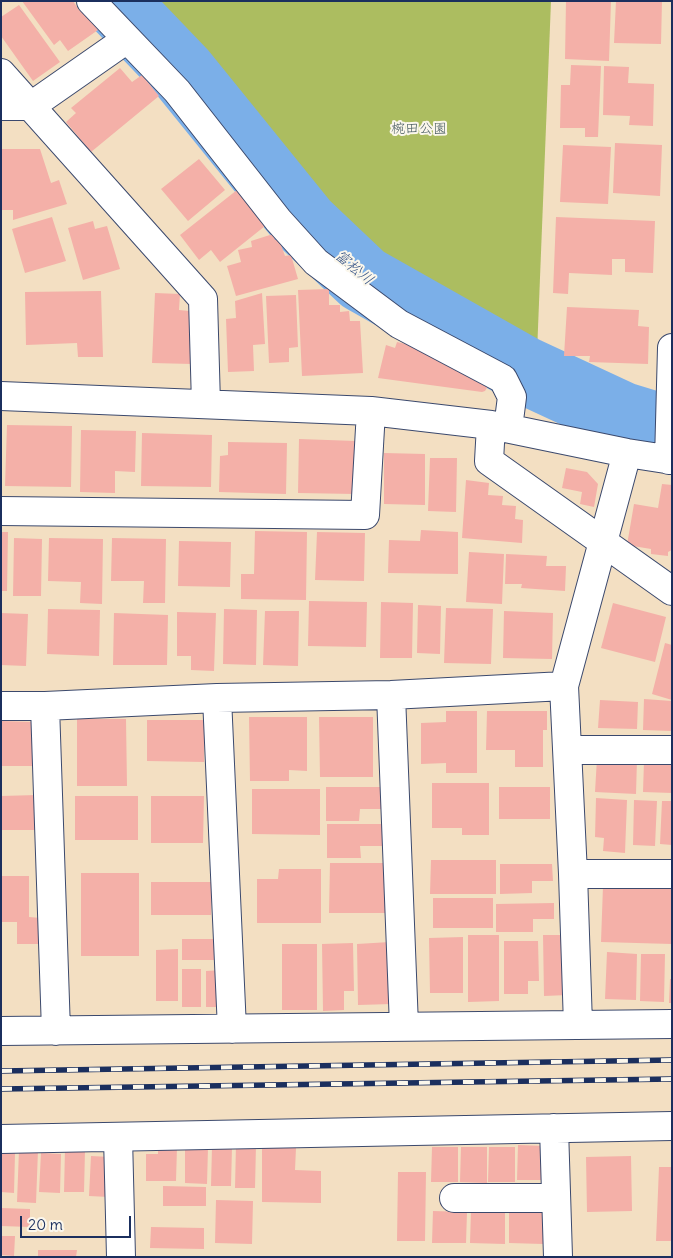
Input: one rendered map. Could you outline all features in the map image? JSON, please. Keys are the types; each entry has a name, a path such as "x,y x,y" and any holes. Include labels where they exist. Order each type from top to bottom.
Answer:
{"street":[{"path":"91,1 177,91 278,220 316,262 399,324 503,379 512,397 489,461 672,591"},
{"path":"1,106 31,106 127,39"},
{"path":"1,73 203,299 206,404"},
{"path":"1,396 371,411 500,426 627,453 670,455 672,348"},
{"path":"1,512 365,515 371,411"},
{"path":"578,1025 574,874 564,686 627,453"},
{"path":"1,706 45,706 217,698 391,695 564,686"},
{"path":"391,695 404,1026"},
{"path":"217,698 232,1029"},
{"path":"45,706 56,1031"},
{"path":"568,750 672,750"},
{"path":"574,874 672,874"},
{"path":"1,1032 672,1024"},
{"path":"1,1139 672,1126"},
{"path":"554,1128 558,1257"},
{"path":"118,1137 121,1257"},
{"path":"454,1198 555,1198"}],"green space":[{"name":"椀田公園","path":"140,1 551,1 537,353 349,240"}],"building":[{"path":"22,1 73,1 79,10 82,8 98,30 68,51 60,40 54,45"},
{"path":"566,1 611,1 609,61 565,59"},
{"path":"616,1 662,1 661,44 614,43"},
{"path":"19,5 60,62 33,81 1,36 1,17"},
{"path":"571,65 601,66 598,137 585,137 585,128 560,128 561,85 570,85"},
{"path":"604,66 629,67 628,83 654,84 653,126 629,125 630,116 603,115"},
{"path":"120,68 132,82 142,75 159,96 91,152 66,122 76,113 71,108"},
{"path":"615,143 662,145 660,196 613,193"},
{"path":"563,145 611,147 608,204 560,202"},
{"path":"1,149 40,149 51,183 59,180 67,204 13,220 13,210 1,210"},
{"path":"199,159 225,190 188,221 161,189"},
{"path":"237,190 265,226 220,262 211,250 199,260 180,235"},
{"path":"52,217 66,261 25,273 12,229"},
{"path":"556,217 655,221 653,273 625,272 625,259 612,259 612,275 569,273 568,294 553,293"},
{"path":"93,221 95,229 107,226 120,269 83,280 68,228"},
{"path":"273,234 275,240 279,239 285,256 291,255 298,279 236,296 227,266 241,262 238,250 252,247 251,241"},
{"path":"329,289 329,305 340,305 340,312 349,311 350,321 360,321 363,373 302,376 298,290"},
{"path":"101,291 103,357 78,357 77,343 26,345 25,292"},
{"path":"155,293 180,294 179,310 189,311 189,323 194,323 192,364 152,363"},
{"path":"262,293 265,344 253,345 254,371 228,372 226,319 236,318 235,301"},
{"path":"296,295 298,347 289,348 289,362 269,363 266,296"},
{"path":"567,307 639,310 638,326 649,327 648,364 589,362 590,356 564,356"},
{"path":"397,342 427,349 488,386 482,392 378,378 386,345 395,348"},
{"path":"7,425 72,426 71,487 5,486"},
{"path":"81,430 136,431 135,472 115,471 115,493 80,492"},
{"path":"142,433 212,435 211,487 141,486"},
{"path":"299,439 356,441 355,494 298,493"},
{"path":"228,442 287,443 286,494 219,492 220,456 228,455"},
{"path":"384,453 425,454 425,505 384,504"},
{"path":"430,458 457,458 456,512 428,511"},
{"path":"566,468 587,472 598,484 594,507 580,504 582,492 562,488"},
{"path":"466,480 489,483 488,495 503,496 502,505 516,506 515,519 523,520 522,543 462,538"},
{"path":"662,484 672,485 672,550 668,552 668,556 651,554 651,549 627,545 634,504 658,508"},
{"path":"421,530 458,532 458,574 388,573 389,540 420,541"},
{"path":"255,531 307,532 306,600 241,599 241,574 254,574"},
{"path":"1,532 8,532 7,591 1,591"},
{"path":"317,532 365,533 364,581 315,580"},
{"path":"14,538 42,539 41,596 13,596"},
{"path":"49,538 103,539 102,604 80,603 81,582 48,581"},
{"path":"112,538 166,539 165,603 143,603 144,581 111,581"},
{"path":"179,541 231,542 230,587 178,586"},
{"path":"469,552 504,554 502,604 466,602"},
{"path":"506,554 547,556 546,566 566,566 565,591 521,588 522,584 505,584"},
{"path":"309,601 367,602 366,647 308,646"},
{"path":"381,602 413,603 412,658 380,658"},
{"path":"613,603 666,617 655,662 601,648"},
{"path":"418,605 441,606 440,654 417,653"},
{"path":"446,608 493,609 491,664 444,663"},
{"path":"48,609 100,610 99,656 47,654"},
{"path":"224,609 257,610 256,665 223,664"},
{"path":"265,611 299,611 298,666 263,665"},
{"path":"504,611 553,613 552,659 503,658"},
{"path":"177,612 216,613 214,671 191,670 191,656 177,656"},
{"path":"1,613 28,614 26,666 1,665"},
{"path":"114,613 168,615 167,665 113,665"},
{"path":"665,643 672,645 672,700 652,694"},
{"path":"644,699 672,701 672,731 643,730"},
{"path":"600,700 638,702 637,729 598,728"},
{"path":"446,711 477,711 477,773 446,773 446,763 421,764 421,723 446,722"},
{"path":"487,711 547,711 547,730 543,730 543,767 515,767 515,750 486,750"},
{"path":"249,717 307,717 307,771 289,770 289,781 250,781"},
{"path":"319,717 373,717 373,777 320,777"},
{"path":"77,719 126,719 127,786 77,786"},
{"path":"147,720 204,720 204,762 147,761"},
{"path":"1,721 34,722 34,766 1,766"},
{"path":"597,758 637,759 636,794 595,792"},
{"path":"644,761 672,762 672,793 643,792"},
{"path":"432,783 489,783 489,835 462,835 462,828 432,828"},
{"path":"326,787 381,787 381,809 360,809 359,821 326,821"},
{"path":"499,787 550,787 550,819 499,819"},
{"path":"252,789 320,789 320,835 252,834"},
{"path":"37,795 37,830 1,830 1,796"},
{"path":"75,796 138,796 138,840 75,840"},
{"path":"151,796 204,796 203,843 151,843"},
{"path":"596,798 627,800 625,853 603,851 604,838 595,837"},
{"path":"634,800 657,801 655,846 633,845"},
{"path":"662,801 672,801 672,845 660,844"},
{"path":"327,824 383,824 382,846 360,846 361,858 327,858"},
{"path":"431,860 496,860 496,894 430,894"},
{"path":"330,863 386,863 386,913 329,913"},
{"path":"500,864 552,864 553,881 532,881 532,893 500,894"},
{"path":"279,869 321,869 321,923 257,923 257,879 278,879"},
{"path":"81,873 139,873 139,956 81,956"},
{"path":"1,876 29,876 29,917 41,918 41,944 17,944 17,922 1,922"},
{"path":"151,882 211,882 211,915 151,915"},
{"path":"603,886 672,888 672,944 601,942"},
{"path":"433,898 493,898 493,928 433,928"},
{"path":"554,903 554,919 533,919 533,932 496,932 496,904"},
{"path":"468,935 499,935 499,1001 468,1002"},
{"path":"543,935 568,935 568,995 544,996"},
{"path":"463,937 463,993 430,993 429,938"},
{"path":"182,939 218,939 219,960 182,960"},
{"path":"504,941 538,941 539,981 528,981 528,994 504,994"},
{"path":"390,942 392,1004 358,1005 357,944"},
{"path":"353,943 354,991 344,991 344,1010 323,1011 322,944"},
{"path":"282,944 317,944 317,1010 282,1010"},
{"path":"178,949 178,1001 156,1001 156,950"},
{"path":"607,952 637,954 636,1000 605,999"},
{"path":"641,954 665,954 664,1002 640,1001"},
{"path":"182,969 201,969 201,1007 182,1007"},
{"path":"223,970 223,1007 206,1007 206,971"},
{"path":"670,979 672,979 672,1003 669,1003"},
{"path":"236,1144 256,1145 255,1188 235,1188"},
{"path":"518,1145 544,1146 544,1180 517,1180"},
{"path":"158,1146 177,1147 176,1181 146,1181 146,1154 158,1154"},
{"path":"185,1147 208,1148 207,1184 185,1183"},
{"path":"212,1147 232,1147 231,1186 211,1186"},
{"path":"432,1147 458,1147 458,1182 431,1182"},
{"path":"461,1147 487,1147 487,1183 460,1182"},
{"path":"489,1147 515,1147 515,1182 488,1182"},
{"path":"262,1148 296,1148 295,1170 321,1171 321,1203 262,1202"},
{"path":"65,1149 85,1150 84,1192 64,1192"},
{"path":"19,1150 38,1150 36,1203 17,1202"},
{"path":"1,1153 15,1153 14,1193 1,1192"},
{"path":"41,1153 61,1154 60,1193 39,1192"},
{"path":"91,1156 110,1157 109,1197 89,1196"},
{"path":"631,1156 632,1211 587,1212 586,1157"},
{"path":"659,1167 672,1167 672,1241 656,1241"},
{"path":"398,1172 426,1172 425,1241 397,1241"},
{"path":"163,1186 206,1187 206,1206 163,1206"},
{"path":"216,1200 253,1201 252,1244 215,1243"},
{"path":"1,1208 30,1209 30,1227 1,1226"},
{"path":"433,1211 467,1212 466,1243 432,1243"},
{"path":"471,1211 505,1211 505,1244 470,1243"},
{"path":"509,1211 544,1211 543,1244 509,1243"},
{"path":"151,1227 204,1228 204,1249 150,1248"},
{"path":"1,1236 15,1236 14,1256 1,1255"},
{"path":"38,1250 77,1250 76,1257 38,1257"}],"waterway":[{"name":"富松川","path":"114,1 182,72 305,224 363,279 524,370 623,416 672,431"}],"railway":[{"path":"1,1071 672,1060"},
{"path":"1,1089 672,1079"}]}
